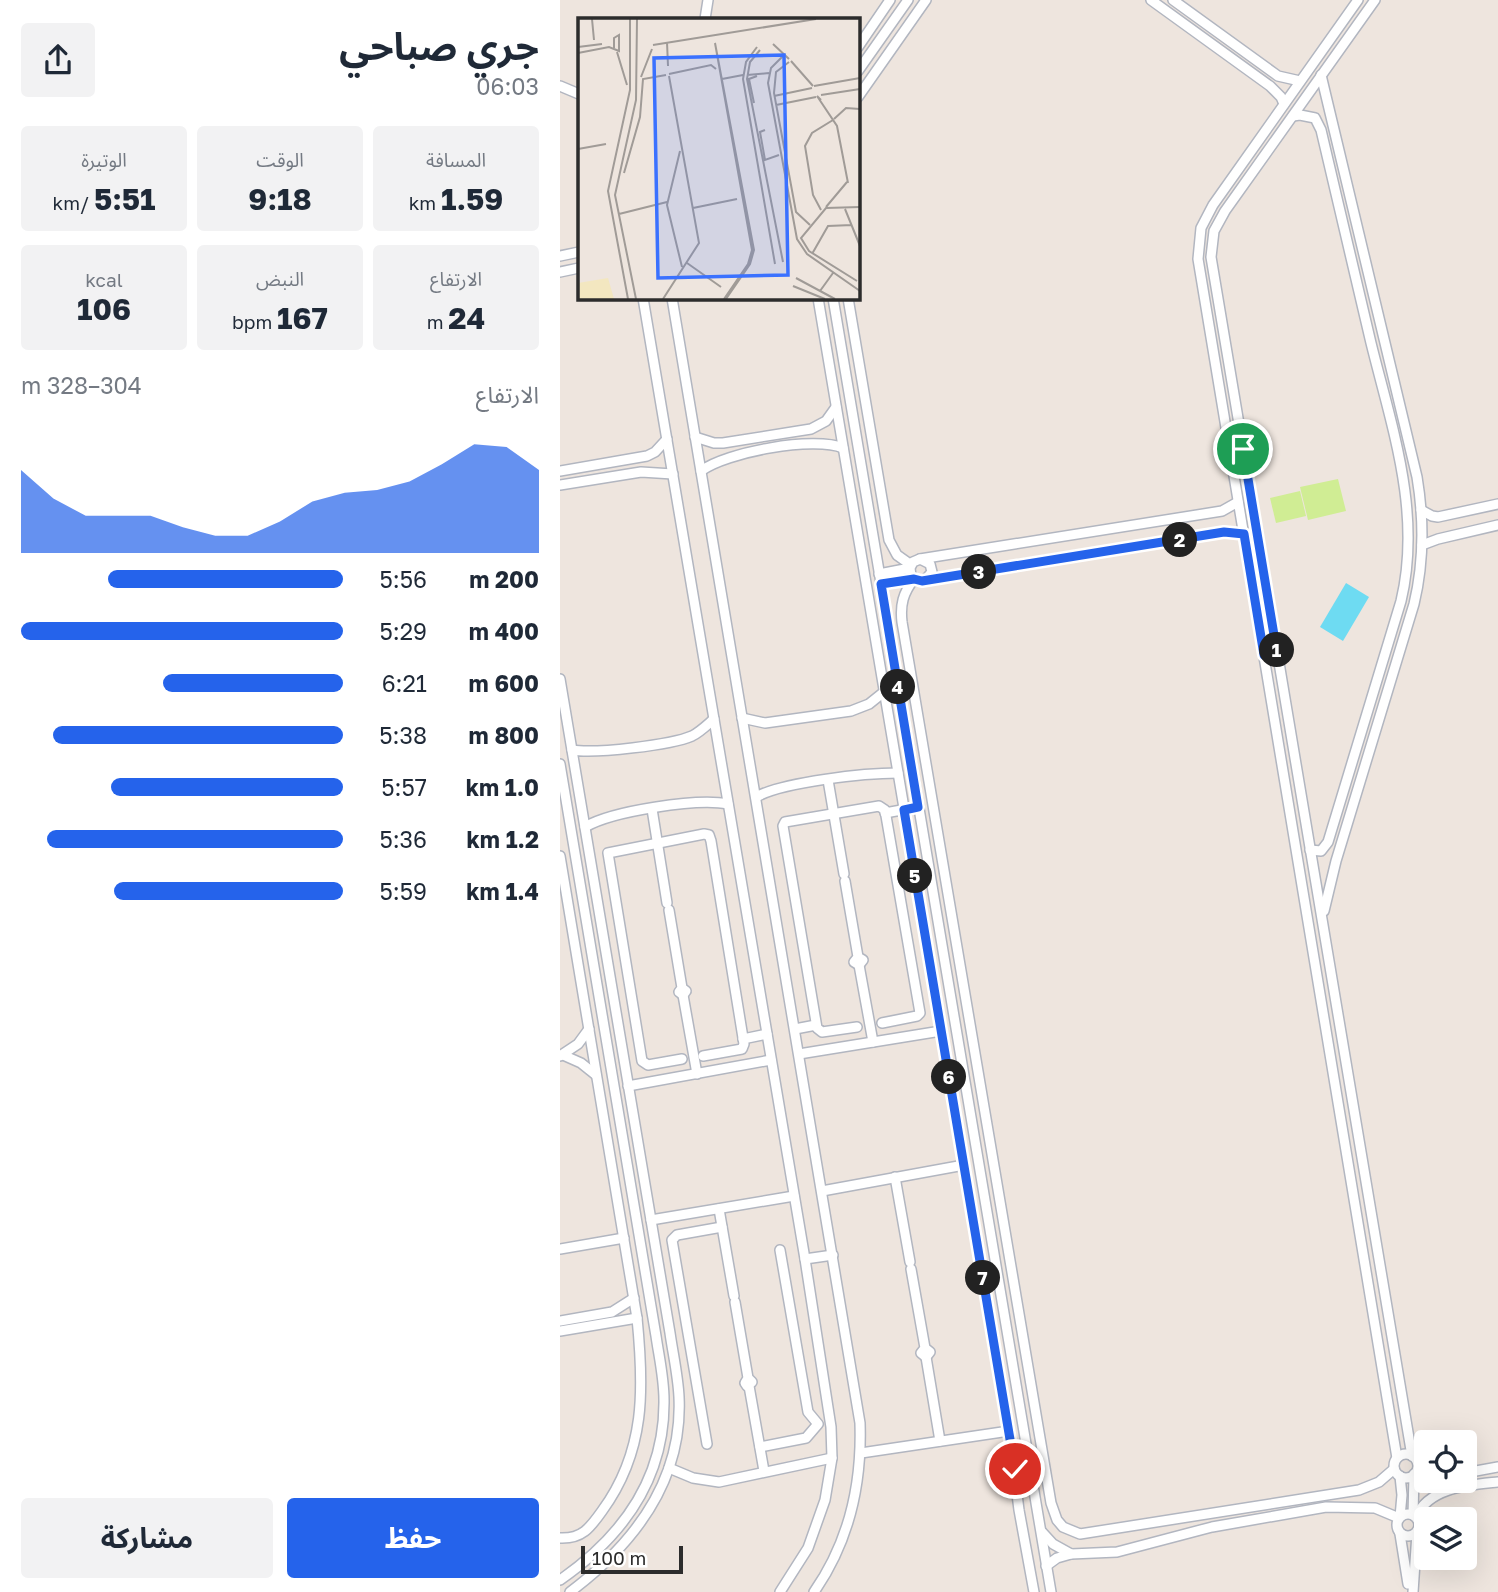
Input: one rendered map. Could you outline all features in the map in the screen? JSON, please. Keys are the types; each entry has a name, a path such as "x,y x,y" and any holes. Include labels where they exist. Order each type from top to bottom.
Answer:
{"street":[{"path":"705,18 708,0"},
{"path":"859,46 890,0"},
{"path":"859,96 926,0"},
{"path":"1151,0 1270,86 1284,104"},
{"path":"1173,0 1279,76 1300,81"},
{"path":"1358,0 1206,216 1199,240 1199,267 1397,1458 1402,1495 1397,1526 1411,1592"},
{"path":"1375,0 1219,221 1213,240 1212,265 1345,1055 1414,1441"},
{"path":"859,70 904,2"},
{"path":"1341,24 1352,32"},
{"path":"1321,75 1417,477 1422,545 1414,604 1336,861 1325,901 1323,924"},
{"path":"560,86 578,94"},
{"path":"1293,116 1315,118 1321,130 1400,465 1409,528 1407,568 1401,601 1328,842 1321,851"},
{"path":"560,256 578,253"},
{"path":"1199,267 1212,265"},
{"path":"560,272 578,268"},
{"path":"643,299 828,1395 832,1458 825,1500 808,1548 780,1592"},
{"path":"672,299 860,1423 861,1453 853,1505 829,1568 814,1592"},
{"path":"818,299 1034,1592"},
{"path":"833,299 1051,1592"},
{"path":"848,299 887,532 897,555 910,567 914,579"},
{"path":"695,437 723,443 811,429 826,421 836,407"},
{"path":"560,471 647,456 655,452 667,439"},
{"path":"701,471 725,458 813,443 828,443 843,448"},
{"path":"560,485 641,472 673,474"},
{"path":"879,574 910,567 920,559 1222,511 1238,502"},
{"path":"1421,510 1438,517 1498,504"},
{"path":"1422,545 1498,525"},
{"path":"881,584 925,580 1224,532 1244,534"},
{"path":"920,559 927,562 931,568 931,575 925,580"},
{"path":"914,579 902,604 902,622 1047,1478 1057,1520 1063,1527 1080,1534 1359,1490 1397,1473"},
{"path":"1264,655 1277,653"},
{"path":"560,679 679,1398 677,1433 668,1468 662,1486 641,1524 613,1557 573,1592 560,1587"},
{"path":"742,718 765,723 851,711 869,704 884,692"},
{"path":"572,750 600,752 681,739 699,732 714,719"},
{"path":"560,764 663,1377 664,1414 660,1446 648,1480 629,1516 587,1560 560,1580"},
{"path":"756,797 771,790 828,780 898,773"},
{"path":"828,780 873,1042"},
{"path":"585,827 602,818 652,809 696,802 728,804"},
{"path":"857,1027 820,1032 817,1025 783,824 879,806 883,807 885,813 920,1013 917,1016 881,1023"},
{"path":"885,813 918,807"},
{"path":"652,809 697,1074"},
{"path":"681,1059 648,1065 642,1061 608,859 610,851 704,834 710,838 744,1046 741,1049 704,1056"},
{"path":"1310,850 1321,851 1327,859 1336,861"},
{"path":"591,862 608,859"},
{"path":"560,861 634,1298 642,1393 633,1450 613,1494 592,1526 578,1536 560,1538"},
{"path":"560,902 569,909"},
{"path":"795,1029 817,1025"},
{"path":"561,1055 578,1044 589,1029"},
{"path":"799,1054 941,1031"},
{"path":"743,1039 767,1034"},
{"path":"561,1055 581,1063 596,1075"},
{"path":"1331,1058 1345,1055"},
{"path":"628,1086 771,1060"},
{"path":"953,1104 968,1101"},
{"path":"822,1191 964,1165"},
{"path":"895,1177 940,1441"},
{"path":"651,1220 794,1196"},
{"path":"719,1209 764,1471"},
{"path":"707,1444 672,1240 677,1235 722,1227"},
{"path":"560,1248 624,1238"},
{"path":"760,1447 806,1438 818,1424 808,1415 780,1250"},
{"path":"805,1259 833,1255"},
{"path":"560,1321 612,1312 634,1298"},
{"path":"560,1331 637,1318"},
{"path":"656,1336 670,1333"},
{"path":"1007,1420 1023,1418"},
{"path":"861,1453 1009,1431"},
{"path":"1397,1458 1404,1454 1414,1460"},
{"path":"668,1468 710,1482 832,1458"},
{"path":"1477,1471 1498,1467"},
{"path":"1397,1473 1408,1478 1414,1474"},
{"path":"1421,1507 1440,1493 1498,1482"},
{"path":"1046,1566 1057,1558 1071,1554 1117,1552 1212,1527 1326,1507 1375,1508 1400,1518 1414,1516"},
{"path":"1040,1528 1053,1544 1071,1554"},
{"path":"1400,1534 1409,1537 1414,1534"},
{"path":"1411,1592 1414,1562"},
{"path":"588,1592 589,1578"}],"green space":[{"path":"1338,479 1346,511 1308,520 1300,487"},
{"path":"1300,491 1306,516 1276,523 1270,498"}],"water":[{"path":"1346,583 1369,597 1343,641 1320,627"}],"route":[{"path":"1015,1469 904,810 918,807 881,584 914,579 922,581 1224,532 1244,534 1264,655 1277,653 1243,449"}]}
